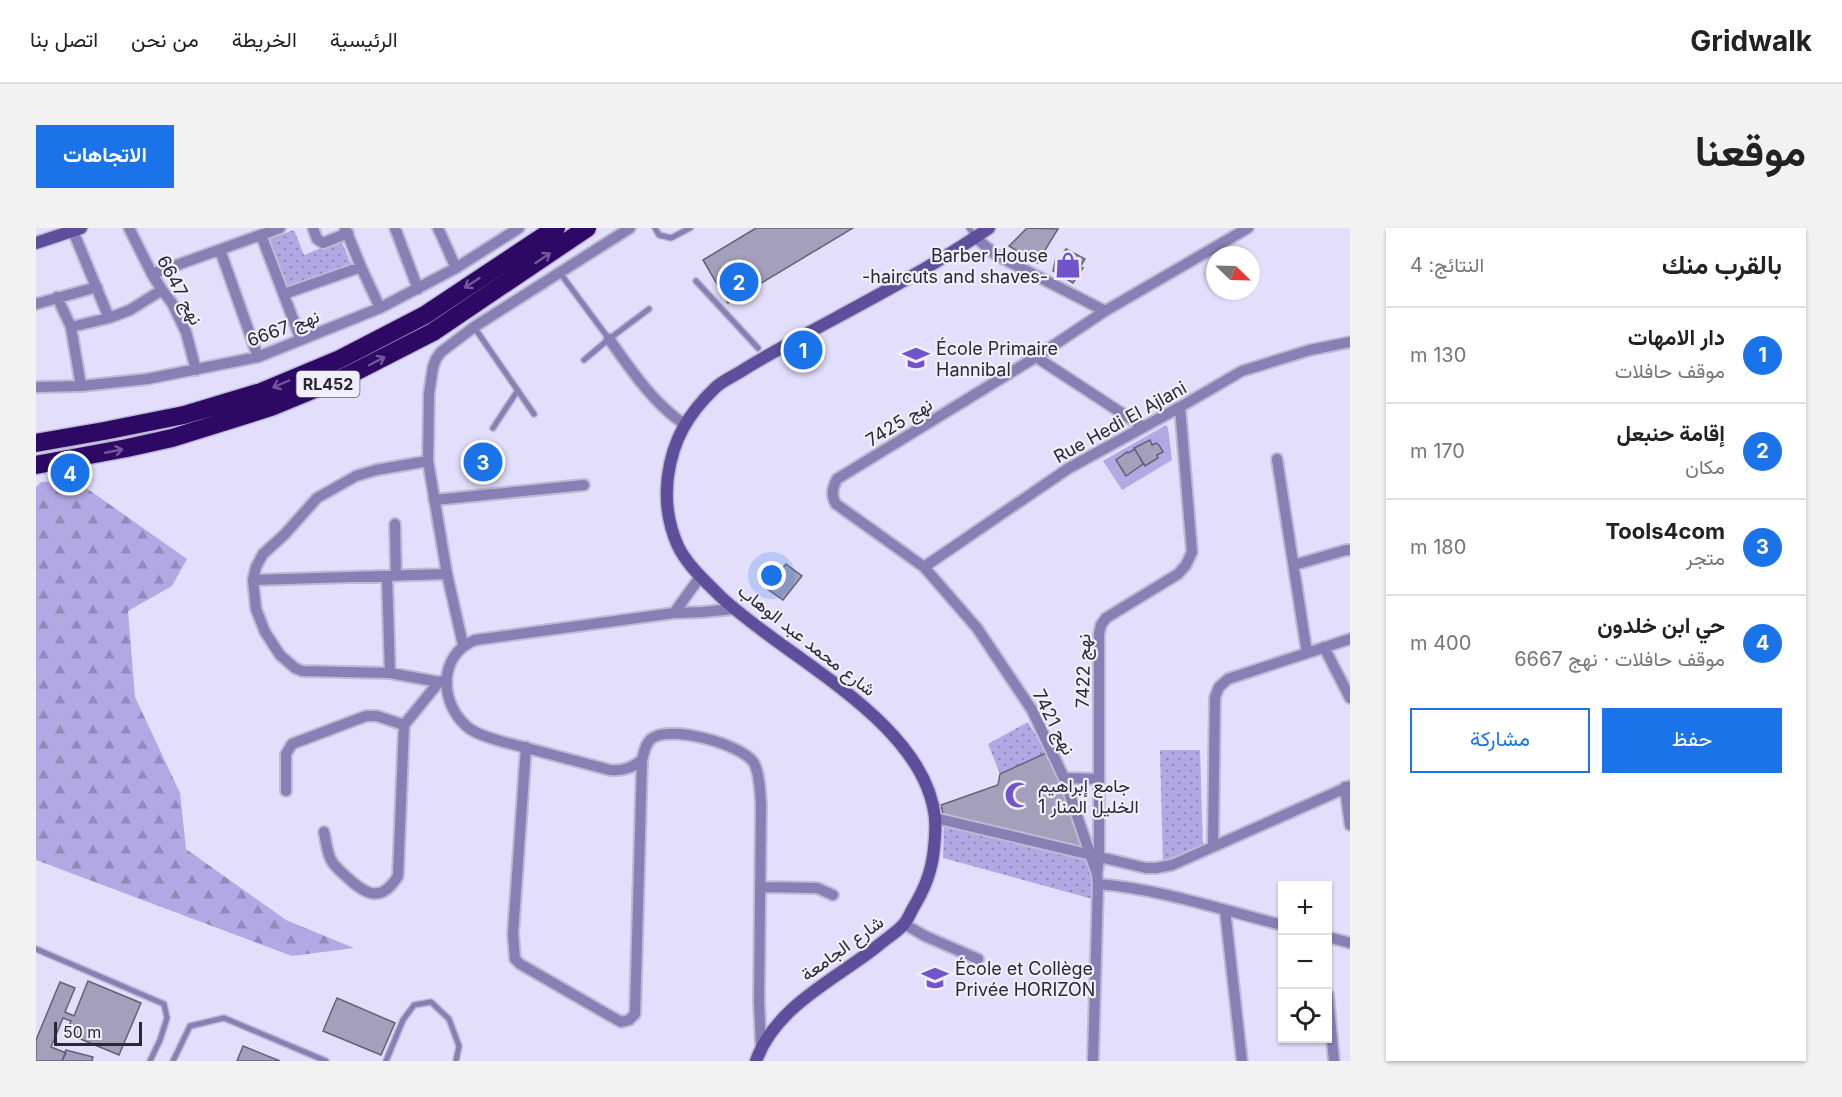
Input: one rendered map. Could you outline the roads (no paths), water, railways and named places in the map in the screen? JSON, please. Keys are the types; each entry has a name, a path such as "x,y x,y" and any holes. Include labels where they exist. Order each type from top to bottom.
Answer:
{"highway":[{"name":"RL452","path":"36,443 184,415 250,396 340,359 425,315 556,228"},
{"name":"RL452","path":"36,465 172,438 271,407 350,375 433,332 587,228"},
{"path":"36,431 69,431 90,434"}],"street":[{"name":"نهج 6647","path":"129,228 152,274 172,303 186,332 196,370"},
{"path":"152,274 280,228"},
{"path":"313,228 317,239 323,243 346,231 380,308"},
{"path":"395,228 418,289"},
{"path":"438,228 456,268"},
{"path":"463,645 447,574 428,461 429,394 436,359 441,352 474,327 630,228"},
{"name":"نهج 7425","path":"924,567 836,504 832,496 837,479 1036,357 1105,311 1248,228"},
{"name":"نهج 6667","path":"36,387 81,386 147,379 258,357 380,308 456,268 516,229"},
{"path":"36,243 77,230 109,318"},
{"path":"979,231 996,255 1105,311"},
{"name":"شارع محمد عبد الوهاب","path":"935,818 927,788 914,761 897,739 869,711 733,609 700,577 679,548 670,523 666,492 671,456 678,434 717,386 760,359 903,282 979,231"},
{"path":"261,235 301,340"},
{"path":"220,250 258,357"},
{"path":"284,294 361,267"},
{"path":"36,304 97,287"},
{"path":"71,327 109,318 130,310 162,291"},
{"path":"57,297 71,327 81,386"},
{"path":"609,339 646,388 684,424"},
{"name":"Rue Hedi El Ajlani","path":"924,567 1069,468 1242,371 1310,350 1350,342"},
{"path":"1036,357 1143,427"},
{"name":"نهج 7422","path":"1098,879 1094,857 1099,779 1099,634 1106,618 1178,574 1186,565 1192,552 1180,407"},
{"path":"1277,459 1307,653"},
{"path":"428,461 356,476 318,498 263,554 256,567 253,580 256,609 265,632 280,655 295,668 390,673 442,681"},
{"path":"434,500 584,485"},
{"path":"390,673 395,524"},
{"path":"1294,565 1350,550"},
{"name":"نهج 7421","path":"924,567 977,628 1032,710 1064,778 1094,857"},
{"path":"253,580 447,574"},
{"path":"674,613 700,577"},
{"path":"324,832 333,864 358,888 377,894 386,891 393,884 398,876 404,725 442,681 463,645 492,637 674,613 733,609"},
{"path":"1213,846 1215,697 1219,687 1228,679 1350,639"},
{"path":"1324,647 1350,698"},
{"path":"442,681 459,718 470,729 484,736 610,770 620,771 631,768 642,760"},
{"path":"286,791 286,754 292,744 366,716 377,716 404,725"},
{"path":"526,747 513,947 515,959 621,1022 629,1020 635,1014 642,760 647,744 656,736 671,733 701,737 744,753 754,763 761,804 759,1001 761,1046"},
{"path":"1064,778 1099,779"},
{"path":"935,818 1094,857 1156,868 1172,865 1348,786 1350,825"},
{"name":"شارع الجامعة","path":"756,1061 761,1046 784,1016 809,994 857,962 904,924 926,887 934,848 935,818"},
{"path":"1093,1061 1098,879 1278,925"},
{"path":"761,887 817,888 833,895"},
{"path":"1225,910 1242,1061"},
{"path":"904,924 925,936 978,959"},
{"path":"1332,938 1350,943"},
{"path":"1332,1039 1334,1061"}],"lane":[{"path":"655,228 659,235 671,238 690,228"},
{"path":"560,273 609,339"},
{"path":"696,281 758,348"},
{"path":"584,360 649,309"},
{"path":"474,327 534,414"},
{"path":"492,428 518,390"},
{"path":"36,950 164,1004 167,1018 150,1061"},
{"path":"386,1061 403,1020 414,1005 430,1002 449,1019 459,1046 456,1061"},
{"path":"173,1061 190,1026 224,1018 326,1061"}],"place":[{"name":"Barber House -haircuts and shaves-","path":"1068,265"},
{"name":"إقامة حنبعل","path":"739,282"},
{"name":"دار الامهات","path":"803,350"},
{"name":"École Primaire Hannibal","path":"916,358"},
{"name":"Tools4com","path":"483,462"},
{"name":"حي ابن خلدون","path":"70,473"},
{"name":"جامع إبراهيم الخليل المنار 1","path":"1018,795"},
{"name":"École et Collège Privée HORIZON","path":"935,978"}]}
